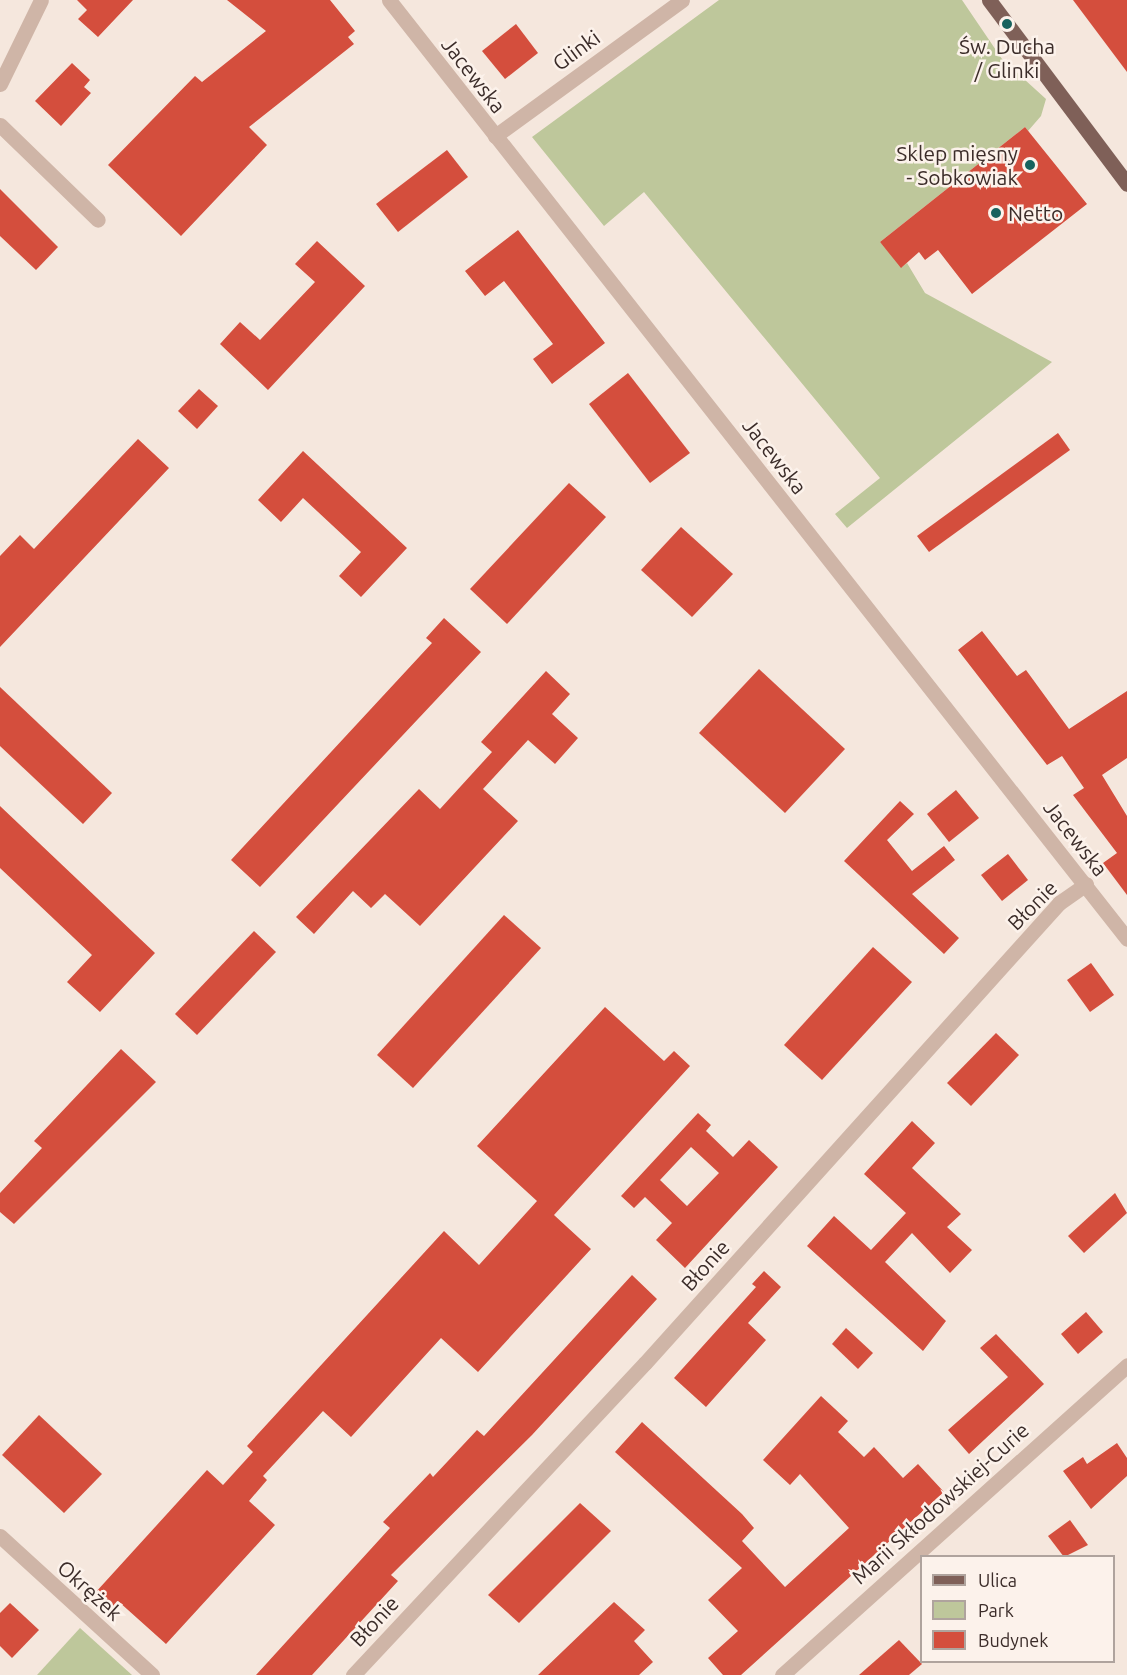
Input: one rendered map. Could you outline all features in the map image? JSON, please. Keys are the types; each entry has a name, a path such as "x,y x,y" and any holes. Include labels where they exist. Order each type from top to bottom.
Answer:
{"main road":[{"path":"989,0 1127,184"}],"street":[{"path":"0,84 41,0"},
{"name":"Jacewska","path":"389,0 1127,939"},
{"name":"Glinki","path":"495,136 682,0"},
{"path":"0,125 98,220"},
{"name":"Błonie","path":"353,1675 645,1363 1059,903 1086,884"},
{"name":"Marii Skłodowskiej-Curie","path":"782,1675 1127,1365"},
{"name":"Okrężek","path":"0,1536 152,1675"}],"green space":[{"path":"719,0 962,0 1002,59 1046,99 1041,116 1028,131 1025,127 880,242 902,267 907,263 925,293 1052,362 847,528 835,514 880,478 644,192 604,226 532,137"},
{"path":"80,1628 132,1675 37,1675"}],"building":[{"path":"77,0 133,0 98,37 78,19 87,10"},
{"path":"227,0 330,0 355,31 348,37 354,44 249,127 267,145 181,236 108,165 195,76 202,82 266,31"},
{"path":"1073,0 1127,0 1127,72"},
{"path":"516,24 538,53 505,79 482,51"},
{"path":"72,63 90,80 84,87 91,93 61,126 35,101"},
{"name":"Netto","path":"1025,127 1087,204 972,294 938,250 925,260 919,252 901,268 880,242"},
{"path":"447,150 468,177 398,232 376,204"},
{"path":"0,189 58,247 36,270 0,236"},
{"path":"518,230 605,343 552,384 533,359 553,344 504,281 485,296 465,271"},
{"path":"317,241 365,286 268,390 220,344 240,322 260,340 315,282 295,264"},
{"path":"628,373 690,453 650,483 589,404"},
{"path":"199,389 218,406 197,429 178,411"},
{"path":"1058,433 1070,450 929,552 917,536"},
{"path":"138,439 169,468 0,647 0,556 20,535 34,549"},
{"path":"303,451 407,548 361,597 339,576 361,552 303,498 281,522 258,500"},
{"path":"569,483 606,517 507,624 470,589"},
{"path":"681,527 733,574 692,617 641,570"},
{"path":"444,618 481,652 260,887 231,860 432,643 426,638"},
{"path":"982,631 1017,676 1026,670 1069,729 1127,691 1127,758 1102,775 1127,816 1127,895 1103,863 1117,853 1073,795 1084,788 1062,756 1047,765 958,650"},
{"path":"759,669 845,749 785,813 699,733"},
{"path":"546,671 570,694 552,714 578,738 555,764 528,740 483,789 518,821 420,926 385,894 371,908 353,891 314,934 296,917 419,789 440,809 492,752 481,742"},
{"path":"0,687 112,793 83,824 0,746"},
{"path":"956,790 979,818 949,842 927,814"},
{"path":"900,801 914,814 887,840 912,871 944,846 955,860 912,894 959,938 944,954 844,861"},
{"path":"0,806 155,953 100,1012 67,982 92,955 0,868"},
{"path":"1008,854 1028,880 1002,901 981,875"},
{"path":"504,915 541,948 413,1088 377,1055"},
{"path":"254,931 276,952 197,1035 175,1014"},
{"path":"873,947 912,982 822,1080 784,1045"},
{"path":"1091,963 1114,995 1090,1012 1067,980"},
{"path":"605,1007 664,1061 674,1051 690,1066 554,1215 591,1249 478,1372 441,1338 351,1437 323,1411 263,1476 267,1480 249,1501 275,1525 166,1644 118,1601 112,1608 95,1593 207,1470 223,1485 253,1452 247,1446 444,1231 479,1265 537,1201 477,1146"},
{"path":"996,1033 1019,1055 971,1106 947,1083"},
{"path":"121,1049 156,1082 14,1224 0,1212 0,1193 42,1148 34,1141"},
{"path":"698,1113 711,1125 706,1131 733,1157 749,1140 778,1167 685,1268 656,1240 672,1223 645,1197 634,1208 621,1196","holes":["691,1147 719,1173 687,1206 660,1180"]},
{"path":"912,1121 935,1143 912,1168 961,1214 947,1227 972,1250 950,1273 912,1233 885,1262 946,1321 923,1351 807,1246 834,1216 871,1250 906,1213 864,1174"},
{"path":"1115,1193 1127,1213 1084,1253 1068,1236"},
{"path":"764,1271 781,1287 748,1323 766,1340 706,1407 674,1378 756,1287 752,1284"},
{"path":"632,1275 657,1299 532,1435 391,1575 398,1581 312,1675 256,1675 390,1528 383,1522 430,1473 433,1477 477,1430 484,1436"},
{"path":"1086,1312 1103,1332 1078,1354 1061,1334"},
{"path":"846,1328 873,1353 858,1369 832,1344"},
{"path":"996,1334 1044,1384 969,1454 948,1430 1008,1377 980,1348"},
{"path":"821,1396 848,1421 838,1432 864,1457 874,1447 903,1478 918,1464 944,1492 741,1675 723,1675 708,1658 738,1631 708,1600 742,1568 615,1452 642,1422 742,1514 754,1528 742,1541 785,1587 849,1528 800,1474 790,1485 763,1460"},
{"path":"39,1415 102,1474 64,1513 2,1455"},
{"path":"1117,1443 1127,1458 1127,1476 1091,1509 1063,1471 1083,1457 1087,1464"},
{"path":"580,1503 611,1531 519,1623 488,1595"},
{"path":"1070,1520 1088,1545 1068,1555 1062,1555 1048,1536"},
{"path":"614,1602 645,1630 634,1641 653,1662 639,1675 538,1675"},
{"path":"10,1603 39,1630 12,1658 0,1646 0,1613"},
{"path":"899,1640 922,1664 909,1675 859,1675"}],"place":[{"name":"Św. Ducha / Glinki","path":"1007,24"},
{"name":"Sklep mięsny - Sobkowiak","path":"1030,165"},
{"name":"Netto","path":"996,213"}]}
